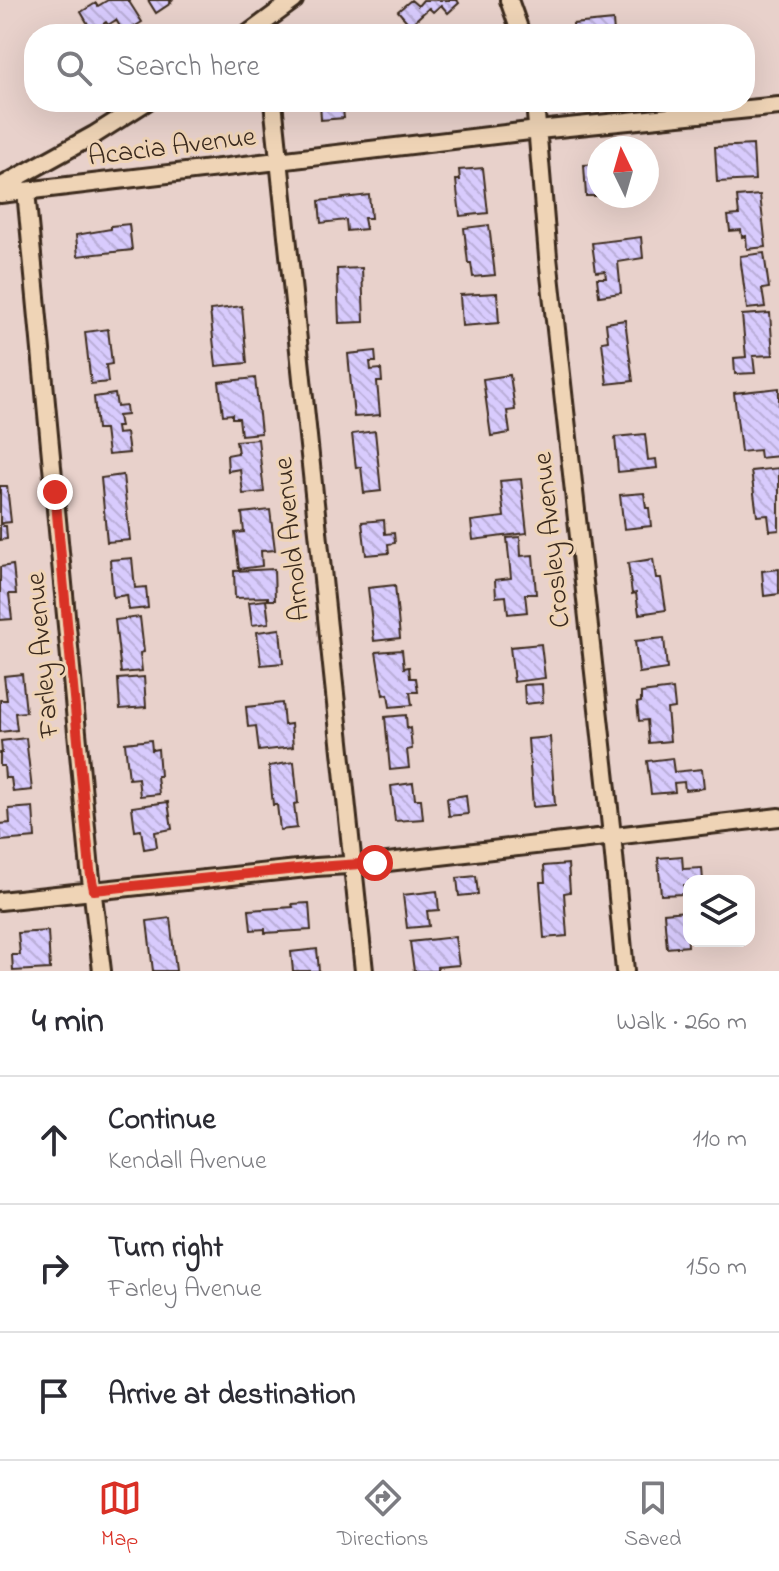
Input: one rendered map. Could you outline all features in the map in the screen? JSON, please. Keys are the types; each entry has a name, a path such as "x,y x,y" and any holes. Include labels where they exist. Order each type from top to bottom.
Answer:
{"street":[{"path":"262,24 294,0"},
{"path":"509,0 517,24"},
{"name":"Acacia Avenue","path":"755,108 779,106"},
{"path":"0,187 130,112"},
{"name":"Arnold Avenue","path":"274,112 364,971"},
{"name":"Crosley Avenue","path":"536,112 548,257 625,971"},
{"name":"Acacia Avenue","path":"0,194 538,130 719,112"},
{"name":"Farley Avenue","path":"26,191 102,971"},
{"path":"0,901 779,817"}],"building":[{"path":"108,0 128,0 142,22 118,24 116,20 110,24 88,24 81,12 96,3 98,6"},
{"path":"148,0 172,0 156,13"},
{"path":"411,0 418,6 423,0 457,0 459,3 448,13 441,5 433,12 429,8 411,24 398,11"},
{"path":"613,20 613,24 573,24"},
{"path":"321,112 343,112 344,118 321,120"},
{"path":"753,145 755,180 717,182 715,147"},
{"path":"584,165 587,165 587,196 586,196"},
{"path":"483,168 488,213 460,216 456,180 460,180 459,170"},
{"path":"369,195 371,218 364,218 366,229 347,231 346,220 321,223 319,201"},
{"path":"760,195 766,247 747,249 746,236 742,237 741,230 730,231 728,216 739,215 737,197"},
{"path":"129,224 132,250 78,256 76,235"},
{"path":"489,225 495,275 473,277 464,228"},
{"path":"641,237 643,258 618,262 621,293 599,296 597,278 606,278 605,271 596,272 592,243"},
{"path":"764,253 769,288 762,289 765,307 747,309 740,256"},
{"path":"362,268 364,322 339,323 337,269"},
{"path":"497,293 499,323 462,326 460,295"},
{"path":"242,306 247,363 216,366 210,310"},
{"path":"770,313 773,355 753,356 755,373 735,374 734,358 746,357 742,315"},
{"path":"625,320 633,381 607,384 602,342 608,341 606,323"},
{"path":"108,329 112,364 106,365 108,382 91,384 85,332"},
{"path":"375,351 376,362 370,362 371,370 381,369 382,382 377,382 380,415 354,417 348,354"},
{"path":"510,375 515,410 507,411 510,433 491,436 483,379"},
{"path":"255,378 261,433 241,435 239,418 232,418 232,414 223,415 219,382"},
{"path":"779,388 779,456 760,458 759,450 741,452 734,393"},
{"path":"115,394 117,407 126,406 127,415 118,416 120,427 116,427 117,434 126,433 129,453 108,455 105,429 97,429 94,397"},
{"path":"375,431 381,491 364,493 361,467 356,468 352,434"},
{"path":"645,434 648,460 656,459 657,468 618,472 615,437"},
{"path":"258,439 264,492 243,494 240,469 228,471 227,455 238,453 236,441"},
{"path":"779,468 779,530 770,531 768,515 757,516 751,471"},
{"path":"123,475 130,540 107,542 101,478"},
{"path":"521,479 527,533 473,540 471,521 504,517 500,481"},
{"path":"0,486 7,486 11,522 2,523 6,526 7,539 0,540"},
{"path":"644,493 651,526 624,529 620,495"},
{"path":"270,510 275,550 261,551 262,566 239,569 235,533 244,532 242,513"},
{"path":"384,520 385,534 394,533 395,543 388,544 389,553 366,555 362,522"},
{"path":"520,537 521,556 533,555 536,594 525,594 527,612 508,614 506,596 496,597 495,580 511,578 507,538"},
{"path":"132,558 135,588 146,587 148,608 129,610 127,595 113,597 110,560"},
{"path":"653,559 656,578 661,578 666,610 639,614 636,593 632,594 628,563"},
{"path":"13,565 16,594 9,594 12,619 0,620 0,567"},
{"path":"274,569 275,600 268,600 268,597 235,598 234,571"},
{"path":"779,569 779,594 764,596 762,571"},
{"path":"395,585 400,638 374,641 368,588"},
{"path":"266,600 269,623 252,625 249,602"},
{"path":"140,617 144,652 140,653 142,671 121,673 115,620"},
{"path":"280,629 283,663 261,665 257,632"},
{"path":"664,638 667,669 639,673 635,641"},
{"path":"541,644 545,678 514,682 510,647"},
{"path":"402,650 404,668 409,667 410,678 416,678 418,692 410,692 412,705 390,707 388,694 383,695 376,652"},
{"path":"22,674 26,712 15,713 17,730 0,732 0,700 7,700 4,676"},
{"path":"144,677 146,707 120,709 118,679"},
{"path":"542,684 543,702 525,704 524,685"},
{"path":"673,689 675,708 667,709 670,741 649,743 647,720 639,721 637,703 641,702 641,693"},
{"path":"282,703 284,725 291,724 293,747 259,751 256,726 248,727 246,707"},
{"path":"406,715 412,749 407,750 409,768 390,770 385,717"},
{"path":"550,737 555,805 533,807 528,739"},
{"path":"26,738 32,790 13,792 11,778 5,778 4,766 0,766 1,741"},
{"path":"151,740 152,750 158,749 159,794 140,796 138,778 129,779 125,743"},
{"path":"672,758 674,772 702,769 704,788 685,790 684,782 674,783 675,792 651,794 647,761"},
{"path":"294,762 297,828 280,830 277,805 273,805 269,766"},
{"path":"413,783 415,799 421,799 423,819 395,821 391,786"},
{"path":"466,795 468,814 449,816 447,798"},
{"path":"168,802 172,829 155,832 157,847 144,849 141,830 135,831 132,807"},
{"path":"33,807 35,838 1,841 0,824 10,823 9,809"},
{"path":"682,856 683,869 702,868 703,875 683,875 683,894 661,895 658,858"},
{"path":"568,864 570,892 564,893 567,936 544,938 540,882 545,882 544,866"},
{"path":"476,876 478,894 459,896 457,878"},
{"path":"437,891 439,910 427,911 429,926 407,928 403,895"},
{"path":"309,903 311,930 265,933 265,929 251,930 249,910"},
{"path":"683,911 683,946 667,948 664,913"},
{"path":"170,918 176,971 153,971 147,921"},
{"path":"48,931 50,969 13,971 12,955 20,955 18,933"},
{"path":"455,937 459,965 437,967 437,971 414,971 410,942"},
{"path":"317,949 319,971 293,971 291,952"}],"route":[{"path":"55,492 94,890 375,863"}]}
